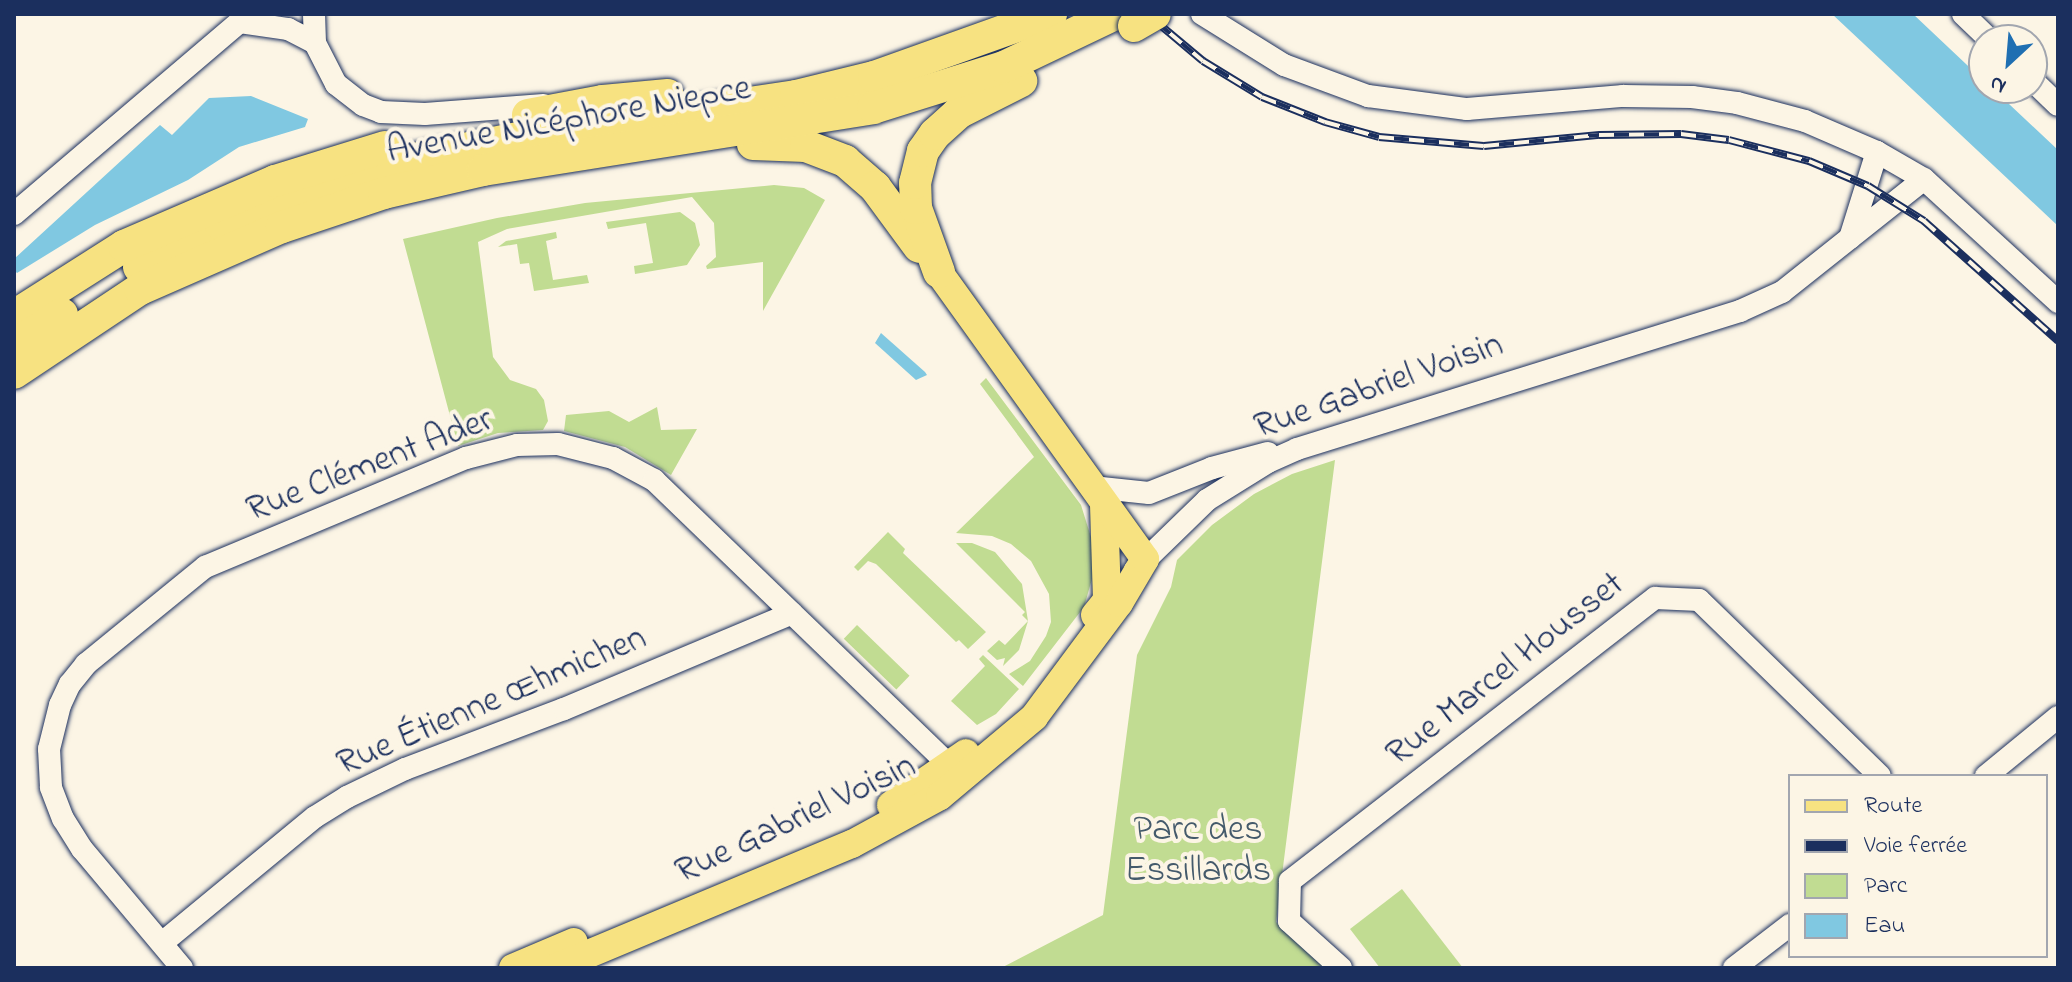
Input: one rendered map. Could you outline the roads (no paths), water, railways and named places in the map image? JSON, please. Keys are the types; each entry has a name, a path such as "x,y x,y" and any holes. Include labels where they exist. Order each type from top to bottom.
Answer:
{"highway":[{"name":"Avenue Nicéphore Niepce","path":"14,345 116,279 221,225 415,159 522,137 796,96 874,77 1051,14"},
{"name":"Avenue Nicéphore Niepce","path":"14,373 140,289 282,227 432,181 652,142 821,118 921,95 1134,18"},
{"path":"939,272 915,197 919,161 935,134 958,113 986,96 1134,18"},
{"path":"14,316 124,246 275,181 415,137 603,101 874,77"},
{"path":"652,142 793,144 837,157 875,187 939,272"}],"main road":[{"path":"939,272 1145,559"},
{"path":"513,968 846,829 950,766 991,733 1029,696 1107,600 1098,496"},
{"name":"Rue Gabriel Voisin","path":"555,968 852,844 940,796 1034,717 1119,603 1145,559"}],"street":[{"path":"314,14 315,43 336,84 363,105 381,112 425,114 603,101"},
{"path":"1202,14 1284,65 1368,96 1467,109 1623,96 1692,97 1776,112 1877,152 1924,179 2058,302"},
{"path":"14,214 240,17 288,29 315,43"},
{"path":"1849,240 1859,218 1877,152"},
{"name":"Rue Gabriel Voisin","path":"1145,559 1207,500 1241,477 1331,436 1740,311 1795,284 1924,179"},
{"path":"1098,496 1161,490 1212,468 1331,436"},
{"name":"Rue Clément Ader","path":"182,968 82,849 63,819 51,787 49,749 60,705 86,664 205,567 466,458 517,445 558,444 613,458 654,480 950,766"},
{"path":"1107,600 1145,559"},
{"name":"Rue Marcel Housset","path":"1341,968 1289,921 1290,881 1655,598 1699,600 1878,774"},
{"name":"Rue Étienne Œhmichen","path":"162,943 315,817 347,797 405,769 564,709 792,613"},
{"path":"1988,774 2058,717"},
{"path":"1734,968 1788,927"}],"water":[{"path":"1832,14 1913,14 1968,66 1968,104 2009,104 2058,150 2058,226"},
{"path":"251,96 308,119 305,127 239,147 188,180 95,225 17,273 14,270 14,259 160,125 172,135 209,98"},
{"path":"881,333 927,375 916,380 875,343"}],"railway":[{"path":"1147,14 1203,61 1262,97 1325,122 1379,137 1484,146 1599,135 1681,134 1729,140 1809,161 1868,186 1924,221 2058,341"}],"park label":[{"name":"Parc des Essillards","path":"1198,850"}]}
